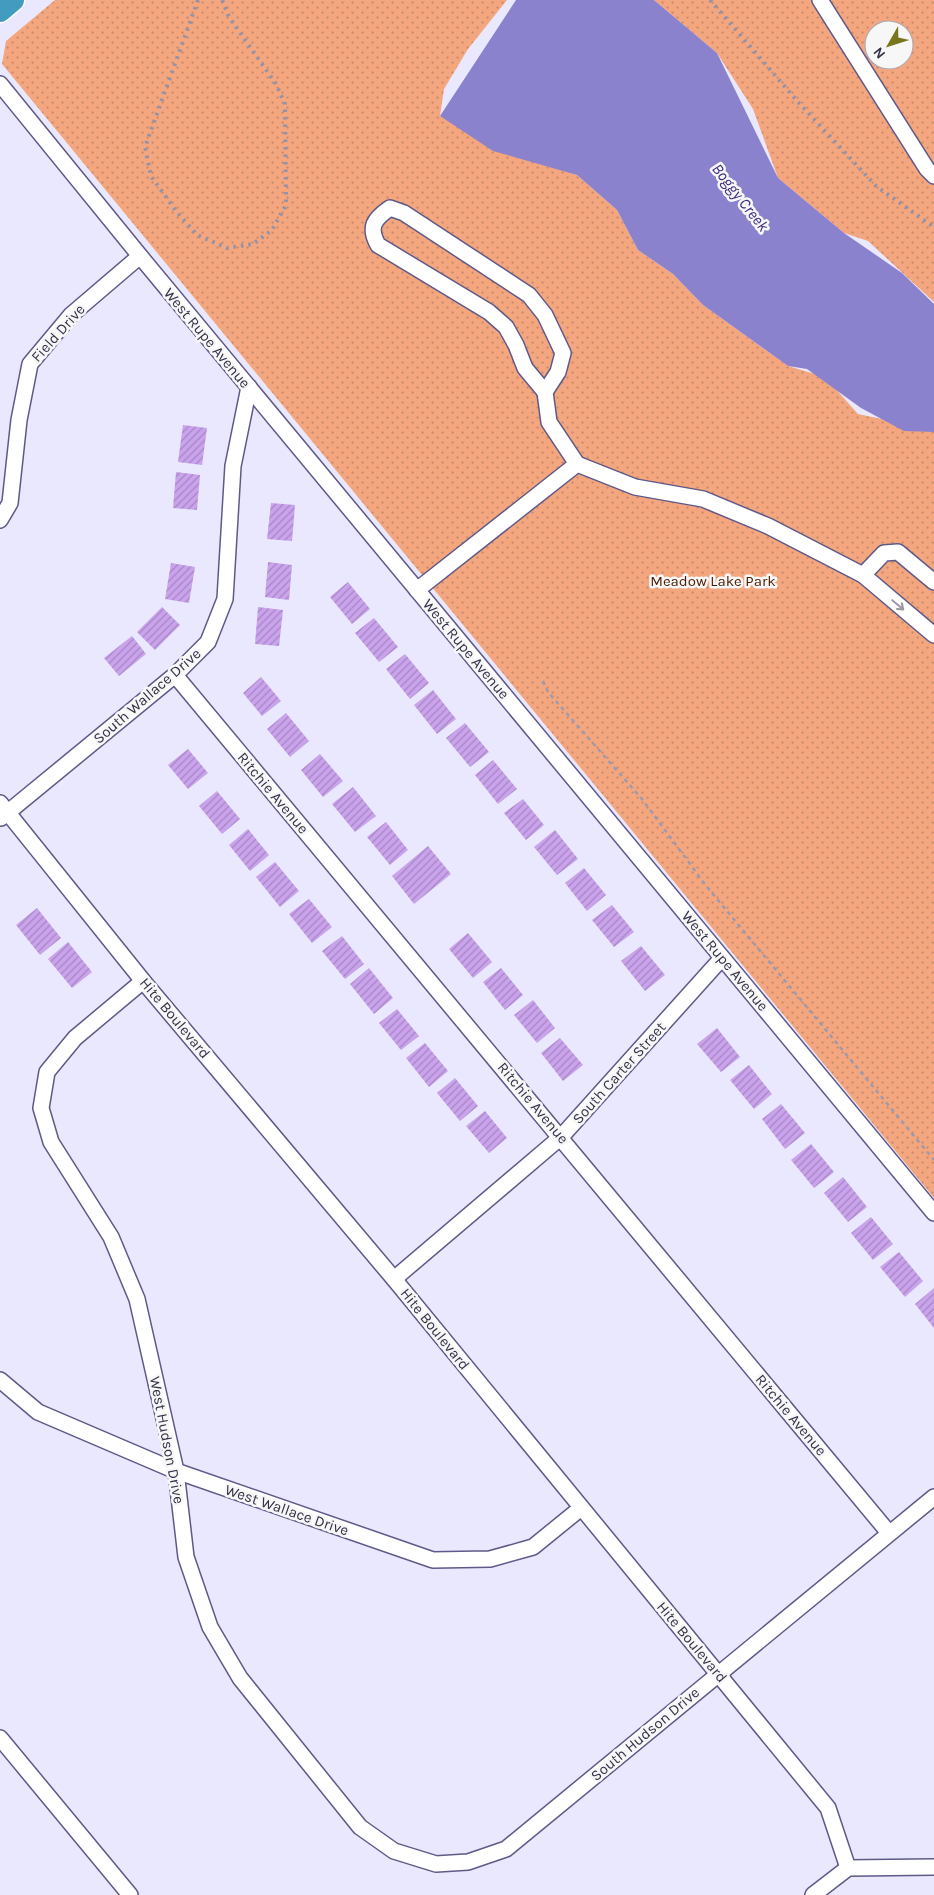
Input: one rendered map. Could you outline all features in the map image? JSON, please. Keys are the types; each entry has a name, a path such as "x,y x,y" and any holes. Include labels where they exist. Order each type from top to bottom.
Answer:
{"highway":[{"path":"0,11 13,0"}],"street":[{"path":"820,0 927,169 934,176"},
{"name":"West Rupe Avenue","path":"0,86 934,1213"},
{"path":"545,392 558,372 563,352 545,315 528,295 404,213 390,208 381,214 374,224 373,235 378,245 489,312 506,327 516,345 525,368 545,392 549,422 577,464 635,487 703,498 768,526 863,575 934,635"},
{"name":"Field Drive","path":"0,520 10,503 18,420 30,364 71,315 140,256"},
{"name":"South Wallace Drive","path":"3,811 175,675 208,642 226,599 233,466 249,387"},
{"path":"417,590 577,464"},
{"path":"863,575 884,553 898,552 934,582"},
{"name":"Ritchie Avenue","path":"175,675 889,1533"},
{"name":"Hite Boulevard","path":"3,811 143,981 394,1279 828,1808 848,1868"},
{"name":"South Carter Street","path":"394,1279 561,1137 722,958"},
{"name":"West Hudson Drive","path":"143,981 75,1038 47,1072 41,1108 51,1142 111,1237 137,1299 176,1471 186,1557 210,1627 240,1678 360,1827 394,1851 436,1864"},
{"name":"West Wallace Drive","path":"0,1380 38,1412 176,1471 432,1560 490,1559 533,1547 581,1508"},
{"name":"South Hudson Drive","path":"436,1864 468,1862 506,1849 934,1497"},
{"path":"0,1738 130,1895"},
{"path":"814,1895 848,1868 934,1867"}],"path":[{"path":"543,681 548,692 642,799 707,888 934,1160"}],"green space":[{"name":"Meadow Lake Park","path":"55,0 507,0 468,49 444,89 440,116 524,157 577,175 617,210 638,250 673,274 703,305 788,366 825,377 858,414 934,430 934,1198 2,64 6,41"},
{"path":"654,0 934,0 934,302 868,241 844,233 778,178 753,109 717,53"}],"water":[{"name":"Boggy Creek","path":"516,0 654,0 717,53 778,178 844,233 902,273 934,304 934,432 904,431 861,408 807,369 788,366 703,305 673,274 638,250 617,210 577,175 493,151 440,116"}],"building":[{"path":"183,425 207,428 202,465 178,462"},
{"path":"176,472 200,475 197,510 173,508"},
{"path":"271,503 295,505 292,541 267,539"},
{"path":"268,562 292,565 289,600 265,597"},
{"path":"171,563 195,567 189,603 165,599"},
{"path":"348,582 370,609 352,624 330,597"},
{"path":"162,607 180,625 155,650 137,632"},
{"path":"258,607 283,610 279,646 255,644"},
{"path":"374,618 398,647 379,662 355,633"},
{"path":"132,636 146,654 119,676 104,658"},
{"path":"405,654 429,683 410,699 386,669"},
{"path":"261,677 281,701 262,716 243,693"},
{"path":"433,690 456,719 437,734 414,705"},
{"path":"286,713 309,741 290,757 267,729"},
{"path":"465,723 489,752 470,767 446,738"},
{"path":"188,749 208,773 188,789 168,765"},
{"path":"320,754 343,781 323,797 301,770"},
{"path":"493,760 517,789 498,804 475,775"},
{"path":"353,787 376,816 355,832 332,804"},
{"path":"217,791 240,819 222,834 199,806"},
{"path":"523,799 544,825 526,840 504,813"},
{"path":"386,822 408,850 390,865 367,837"},
{"path":"248,829 269,855 250,871 229,845"},
{"path":"555,830 578,859 557,875 534,847"},
{"path":"428,846 451,874 414,904 392,876"},
{"path":"275,862 299,891 280,907 256,877"},
{"path":"584,868 606,895 587,911 565,883"},
{"path":"309,899 332,927 312,943 289,914"},
{"path":"612,905 634,932 614,947 592,920"},
{"path":"37,908 61,938 40,955 16,925"},
{"path":"468,933 492,962 473,978 449,949"},
{"path":"342,936 364,964 345,979 322,951"},
{"path":"68,942 92,972 72,988 48,959"},
{"path":"641,946 665,975 645,991 621,961"},
{"path":"369,968 393,998 374,1014 350,984"},
{"path":"501,968 523,995 505,1010 483,982"},
{"path":"533,1000 555,1028 537,1043 514,1015"},
{"path":"397,1009 419,1036 401,1050 379,1023"},
{"path":"717,1028 740,1057 721,1072 697,1044"},
{"path":"560,1038 583,1065 563,1081 541,1053"},
{"path":"425,1043 448,1071 429,1087 406,1058"},
{"path":"749,1065 772,1094 754,1109 730,1080"},
{"path":"455,1078 478,1106 460,1121 437,1093"},
{"path":"781,1104 805,1133 785,1149 762,1119"},
{"path":"485,1111 507,1138 489,1153 466,1126"},
{"path":"811,1144 834,1172 814,1188 791,1160"},
{"path":"843,1177 867,1207 848,1222 824,1193"},
{"path":"871,1217 893,1244 873,1260 851,1233"},
{"path":"899,1252 923,1281 905,1297 880,1267"},
{"path":"934,1288 934,1328 915,1304"}],"railway":[{"path":"198,0 145,147 151,176 176,211 197,235 227,248 253,244 272,230 286,205 285,104 276,84 229,17 222,0"},
{"path":"710,0 799,103 876,186 934,227"}]}
